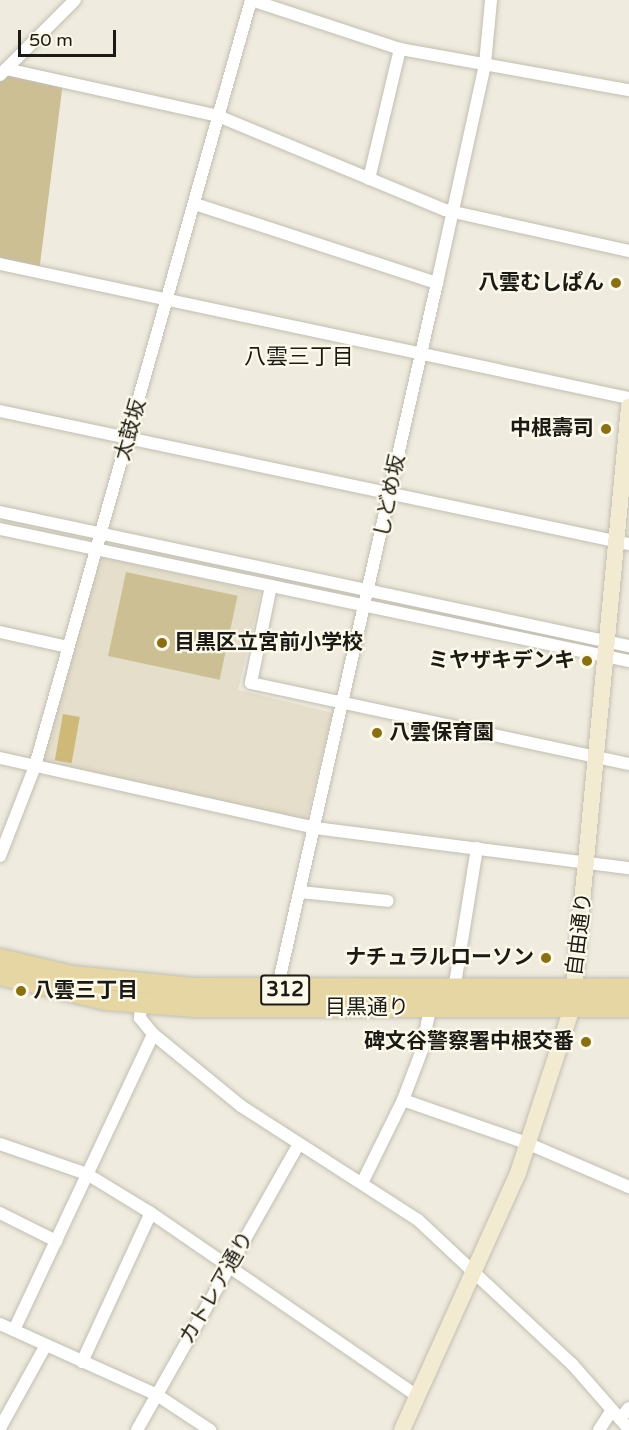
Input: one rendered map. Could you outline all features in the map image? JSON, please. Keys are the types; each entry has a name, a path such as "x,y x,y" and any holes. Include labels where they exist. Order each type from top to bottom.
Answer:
{"main road":[{"name":"自由通り","path":"402,1430 529,1144 573,999 588,862 606,647 622,543 629,407"},
{"name":"目黒通り","path":"0,959 107,981 276,990 454,990 573,999 629,1008"},
{"name":"目黒通り","path":"0,975 69,993 141,1004 430,1008 573,999 629,989"}],"street":[{"path":"3,72 75,0"},
{"path":"251,0 400,49 629,90"},
{"name":"太鼓坂","path":"0,856 35,766 251,0"},
{"name":"しどめ坂","path":"276,990 315,828 437,284 484,64 491,0"},
{"path":"369,179 400,49"},
{"path":"3,72 218,116 452,212 629,251"},
{"path":"195,204 437,284"},
{"path":"0,264 629,398"},
{"path":"0,411 390,496 622,543"},
{"path":"0,512 369,589 606,647 629,661"},
{"path":"0,529 365,605 606,647 629,646"},
{"path":"271,586 251,683 629,765"},
{"path":"0,632 68,647"},
{"path":"0,758 315,828 629,868"},
{"path":"454,990 477,849"},
{"path":"300,892 388,901"},
{"path":"141,1004 140,1018 153,1034 241,1106 298,1145 418,1220 572,1364 629,1429"},
{"path":"362,1183 403,1100 422,1050 430,1008"},
{"path":"14,1330 153,1034"},
{"path":"403,1100 529,1144 629,1187"},
{"path":"0,1144 87,1174 152,1214 417,1396"},
{"name":"カトレア通り","path":"137,1430 298,1145"},
{"path":"0,1213 56,1241"},
{"path":"82,1362 152,1214"},
{"path":"0,1324 156,1395 210,1430"},
{"path":"0,1428 46,1345"},
{"path":"599,1430 616,1414 629,1408"}],"shaded area":[{"path":"6,69 63,82 39,272 0,264 0,75"},
{"name":"目黒区立宮前小学校","path":"101,557 258,591 260,595 238,690 333,713 306,820 40,762"},
{"path":"126,572 238,596 220,680 108,656"},
{"path":"63,714 80,717 72,763 55,760"}],"place":[{"name":"八雲むしぱん","path":"616,283"},
{"name":"中根壽司","path":"606,429"},
{"name":"目黒区立宮前小学校","path":"162,643"},
{"name":"ミヤザキデンキ","path":"587,661"},
{"name":"八雲保育園","path":"377,733"},
{"name":"ナチュラルローソン","path":"546,958"},
{"name":"八雲三丁目","path":"21,991"},
{"name":"碑文谷警察署中根交番","path":"586,1042"}],"district":[{"name":"八雲三丁目","path":"299,358"}]}
